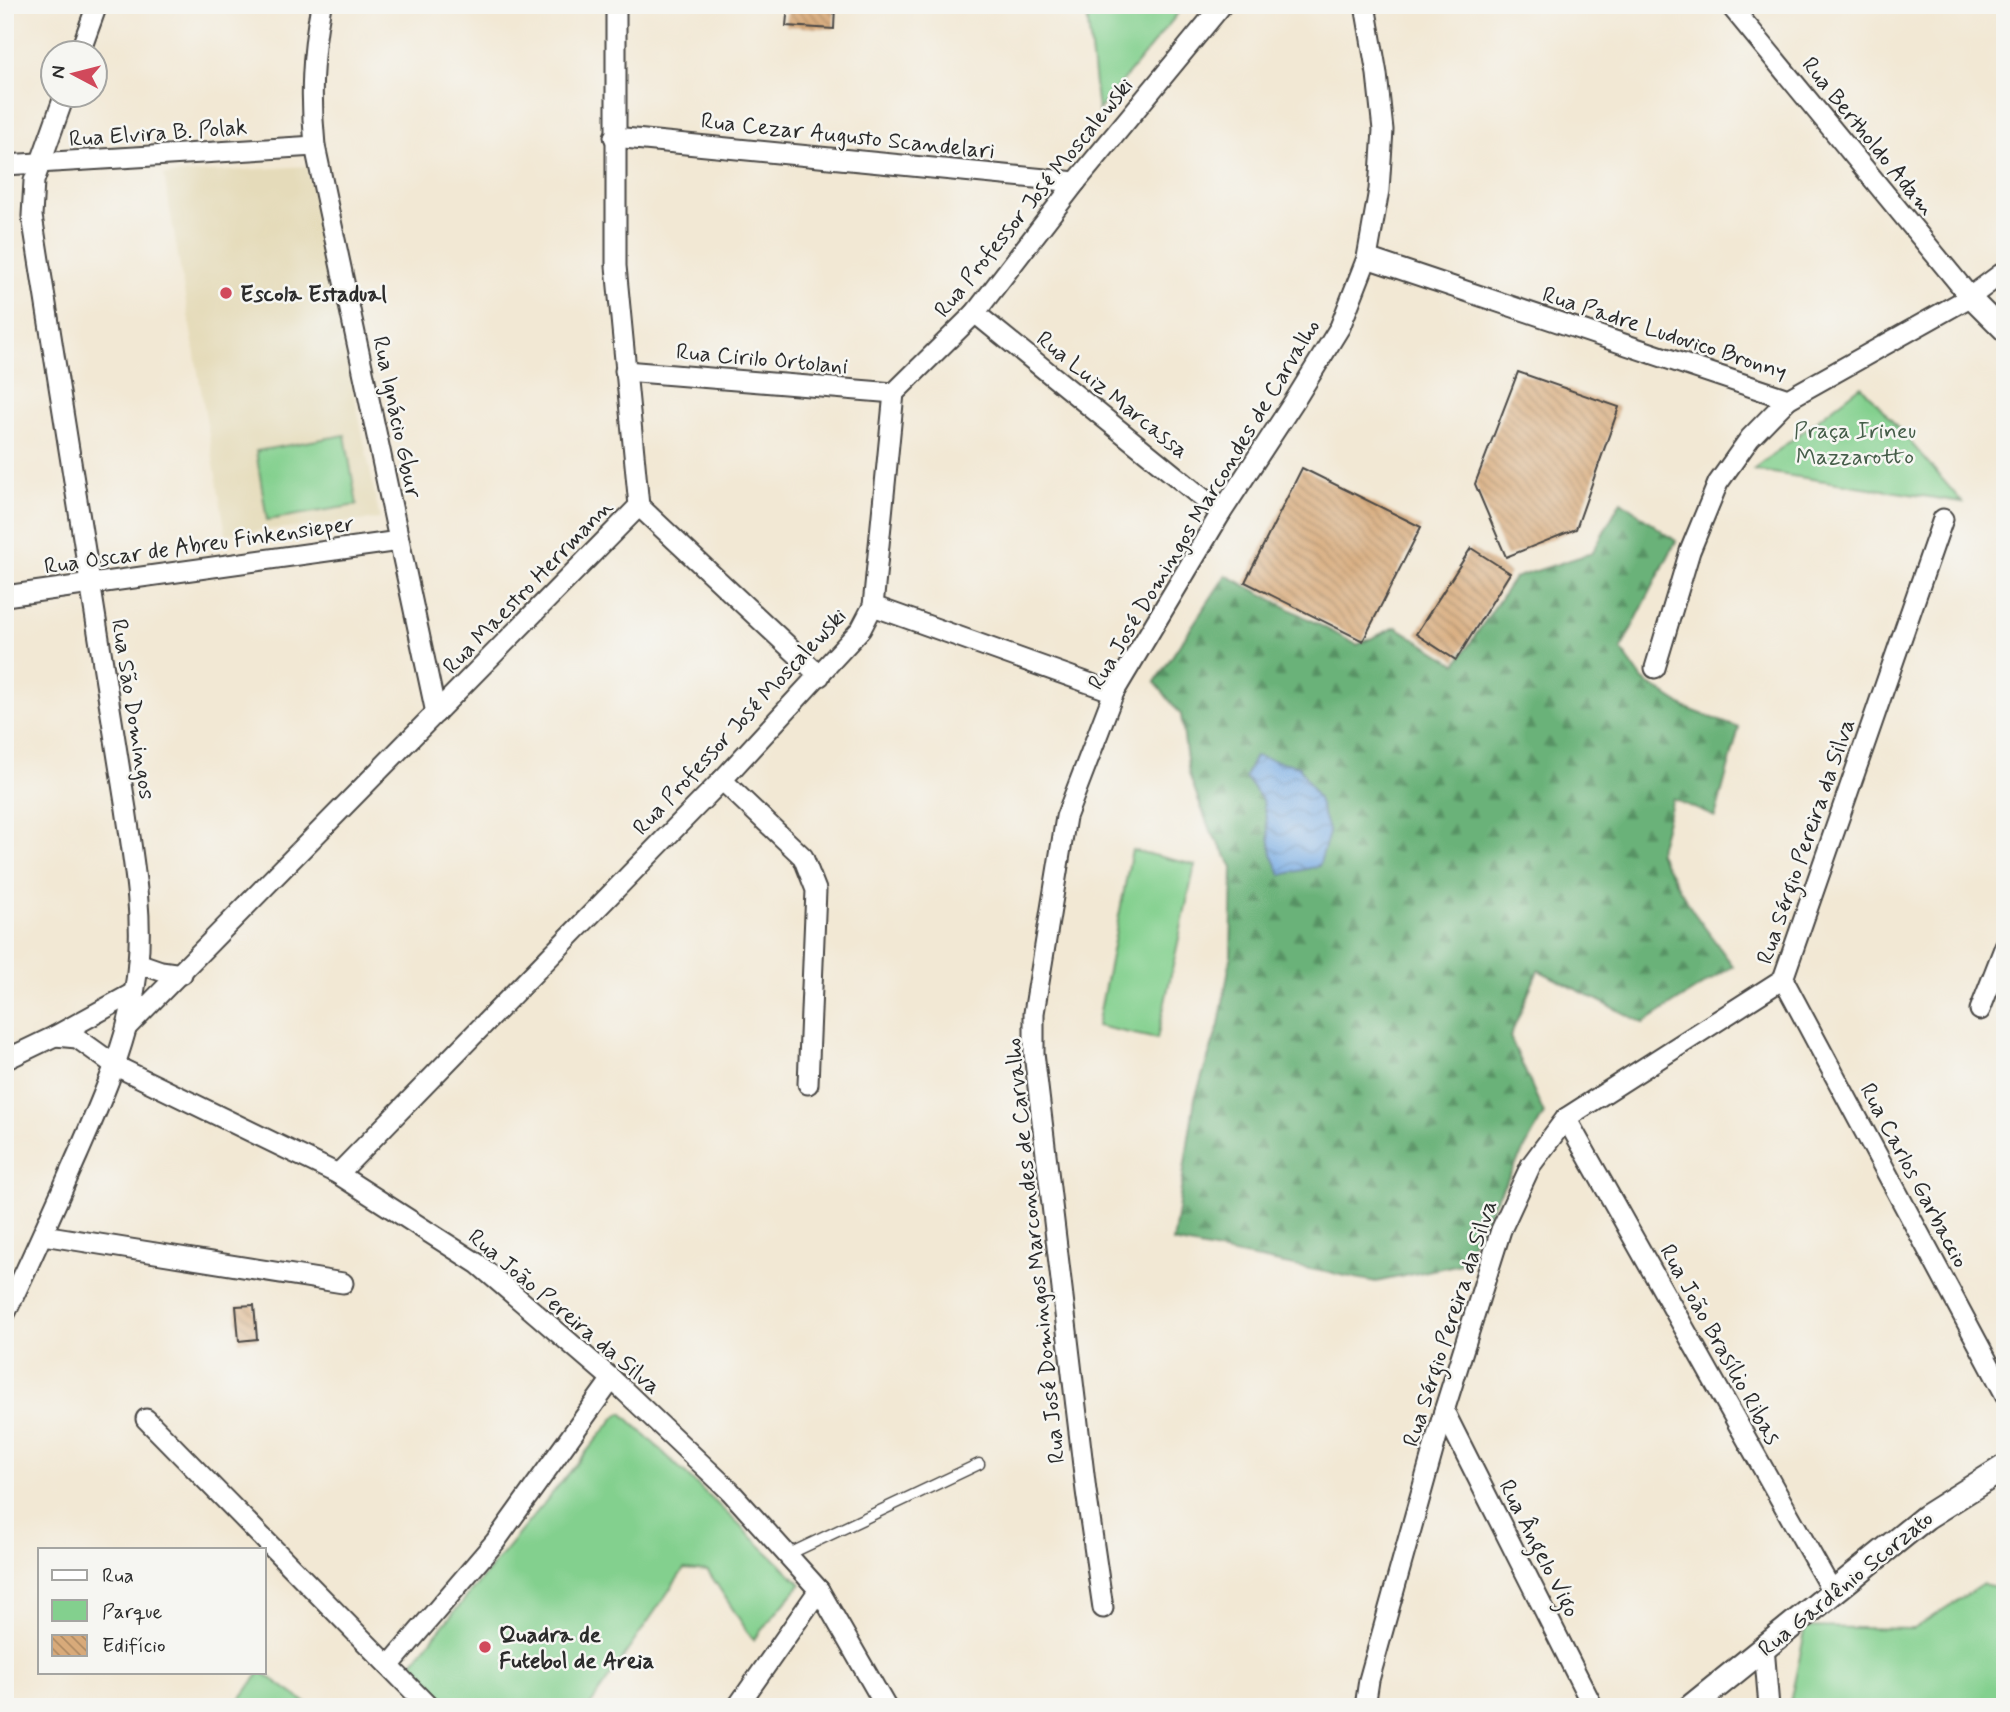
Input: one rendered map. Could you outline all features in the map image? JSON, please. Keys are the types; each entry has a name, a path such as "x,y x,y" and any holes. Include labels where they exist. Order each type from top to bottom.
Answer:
{"street":[{"path":"85,38 97,5"},
{"name":"Rua Ignácio Gbur","path":"321,5 310,92 315,146 436,713"},
{"name":"Rua Maestro Herrmann","path":"127,1027 639,506 616,266 616,5"},
{"name":"Rua Professor José Moscalewski","path":"338,1174 722,780 861,629 873,606 894,393 975,313 1076,182 1222,5"},
{"name":"Rua José Domingos Marcondes de Carvalho","path":"1103,1608 1086,1491 1034,1053 1034,1013 1066,817 1114,692 1221,513 1340,327 1367,258 1379,190 1383,130 1365,5"},
{"name":"Rua Bertholdo Adam","path":"1730,5 1970,297 2005,332"},
{"name":"Rua São Domingos","path":"5,1314 43,1235 116,1066 127,1027 138,963 138,919 130,835 32,216 31,199 39,164 60,108"},
{"name":"Rua Cezar Augusto Scandelari","path":"614,137 1076,182"},
{"name":"Rua Elvira B. Polak","path":"5,164 315,146"},
{"name":"Rua Padre Ludovico Bronny","path":"1367,258 1788,399 1970,297 2005,271"},
{"name":"Rua Luiz Marcassa","path":"975,313 1221,513"},
{"name":"Rua Cirilo Ortolani","path":"625,371 894,393"},
{"path":"1655,668 1690,551 1718,483 1750,438 1788,399"},
{"path":"639,506 820,676"},
{"name":"Rua Sérgio Pereira da Silva","path":"1365,1707 1369,1680 1444,1411 1501,1230 1531,1165 1566,1118 1783,979 1943,519"},
{"name":"Rua Oscar de Abreu Finkensieper","path":"5,596 399,541"},
{"path":"873,606 1114,692"},
{"path":"722,780 803,857 817,890 808,1084"},
{"path":"1980,1010 2005,946"},
{"path":"138,963 160,971 182,974"},
{"name":"Rua Carlos Garbaccio","path":"1783,979 2005,1394"},
{"path":"5,1060 133,993"},
{"name":"Rua João Pereira da Silva","path":"55,1036 78,1038 116,1066 338,1174 478,1264 612,1379 730,1491 819,1590 886,1707"},
{"name":"Rua João Brasílio Ribas","path":"1566,1118 1833,1593"},
{"path":"43,1235 343,1283"},
{"path":"388,1666 495,1542 612,1379"},
{"name":"Rua Ângelo Vigo","path":"1444,1411 1593,1707"},
{"path":"146,1419 429,1707"},
{"name":"Rua Gardênio Scorzato","path":"1691,1707 1926,1517 2005,1467"},
{"path":"737,1707 819,1590"},
{"path":"1764,1647 1769,1707"}],"lane":[{"path":"787,1555 979,1464"}],"shaded area":[{"path":"307,166 380,519 226,534 164,175"}],"green space":[{"path":"1086,5 1185,5 1098,111"},
{"name":"Praça Irineu Mazzarotto","path":"1861,386 1875,401 1962,502 1753,470"},
{"path":"345,435 357,505 267,520 256,451"},
{"path":"1621,501 1676,541 1621,649 1643,680 1686,708 1739,728 1715,817 1673,799 1658,852 1692,910 1733,966 1643,1023 1538,970 1510,1037 1544,1114 1460,1264 1376,1282 1173,1242 1195,1098 1219,1025 1231,956 1233,867 1209,828 1189,774 1181,715 1155,682 1226,575 1357,645 1396,627 1456,664 1514,578 1592,553"},
{"path":"1132,850 1195,865 1157,1039 1097,1026"},
{"path":"622,1413 801,1584 753,1640 708,1571 684,1569 589,1707 452,1707 414,1668 413,1662 616,1416"},
{"path":"1983,1584 2005,1589 2005,1707 1789,1707 1806,1627 1913,1629"},
{"path":"259,1674 265,1674 312,1707 234,1707"}],"water":[{"path":"1255,756 1299,766 1318,799 1329,833 1319,866 1281,875 1272,854 1263,801 1245,777"}],"building":[{"path":"788,5 835,5 834,29 786,26"},
{"path":"1518,372 1619,407 1576,529 1506,557 1475,484"},
{"path":"1302,468 1421,527 1363,641 1245,582"},
{"path":"1471,548 1510,573 1456,660 1416,634"},
{"path":"254,1305 257,1339 239,1341 236,1306"}],"place":[{"name":"Escola Estadual","path":"226,293"},
{"name":"Quadra de Futebol de Areia","path":"485,1647"}]}
